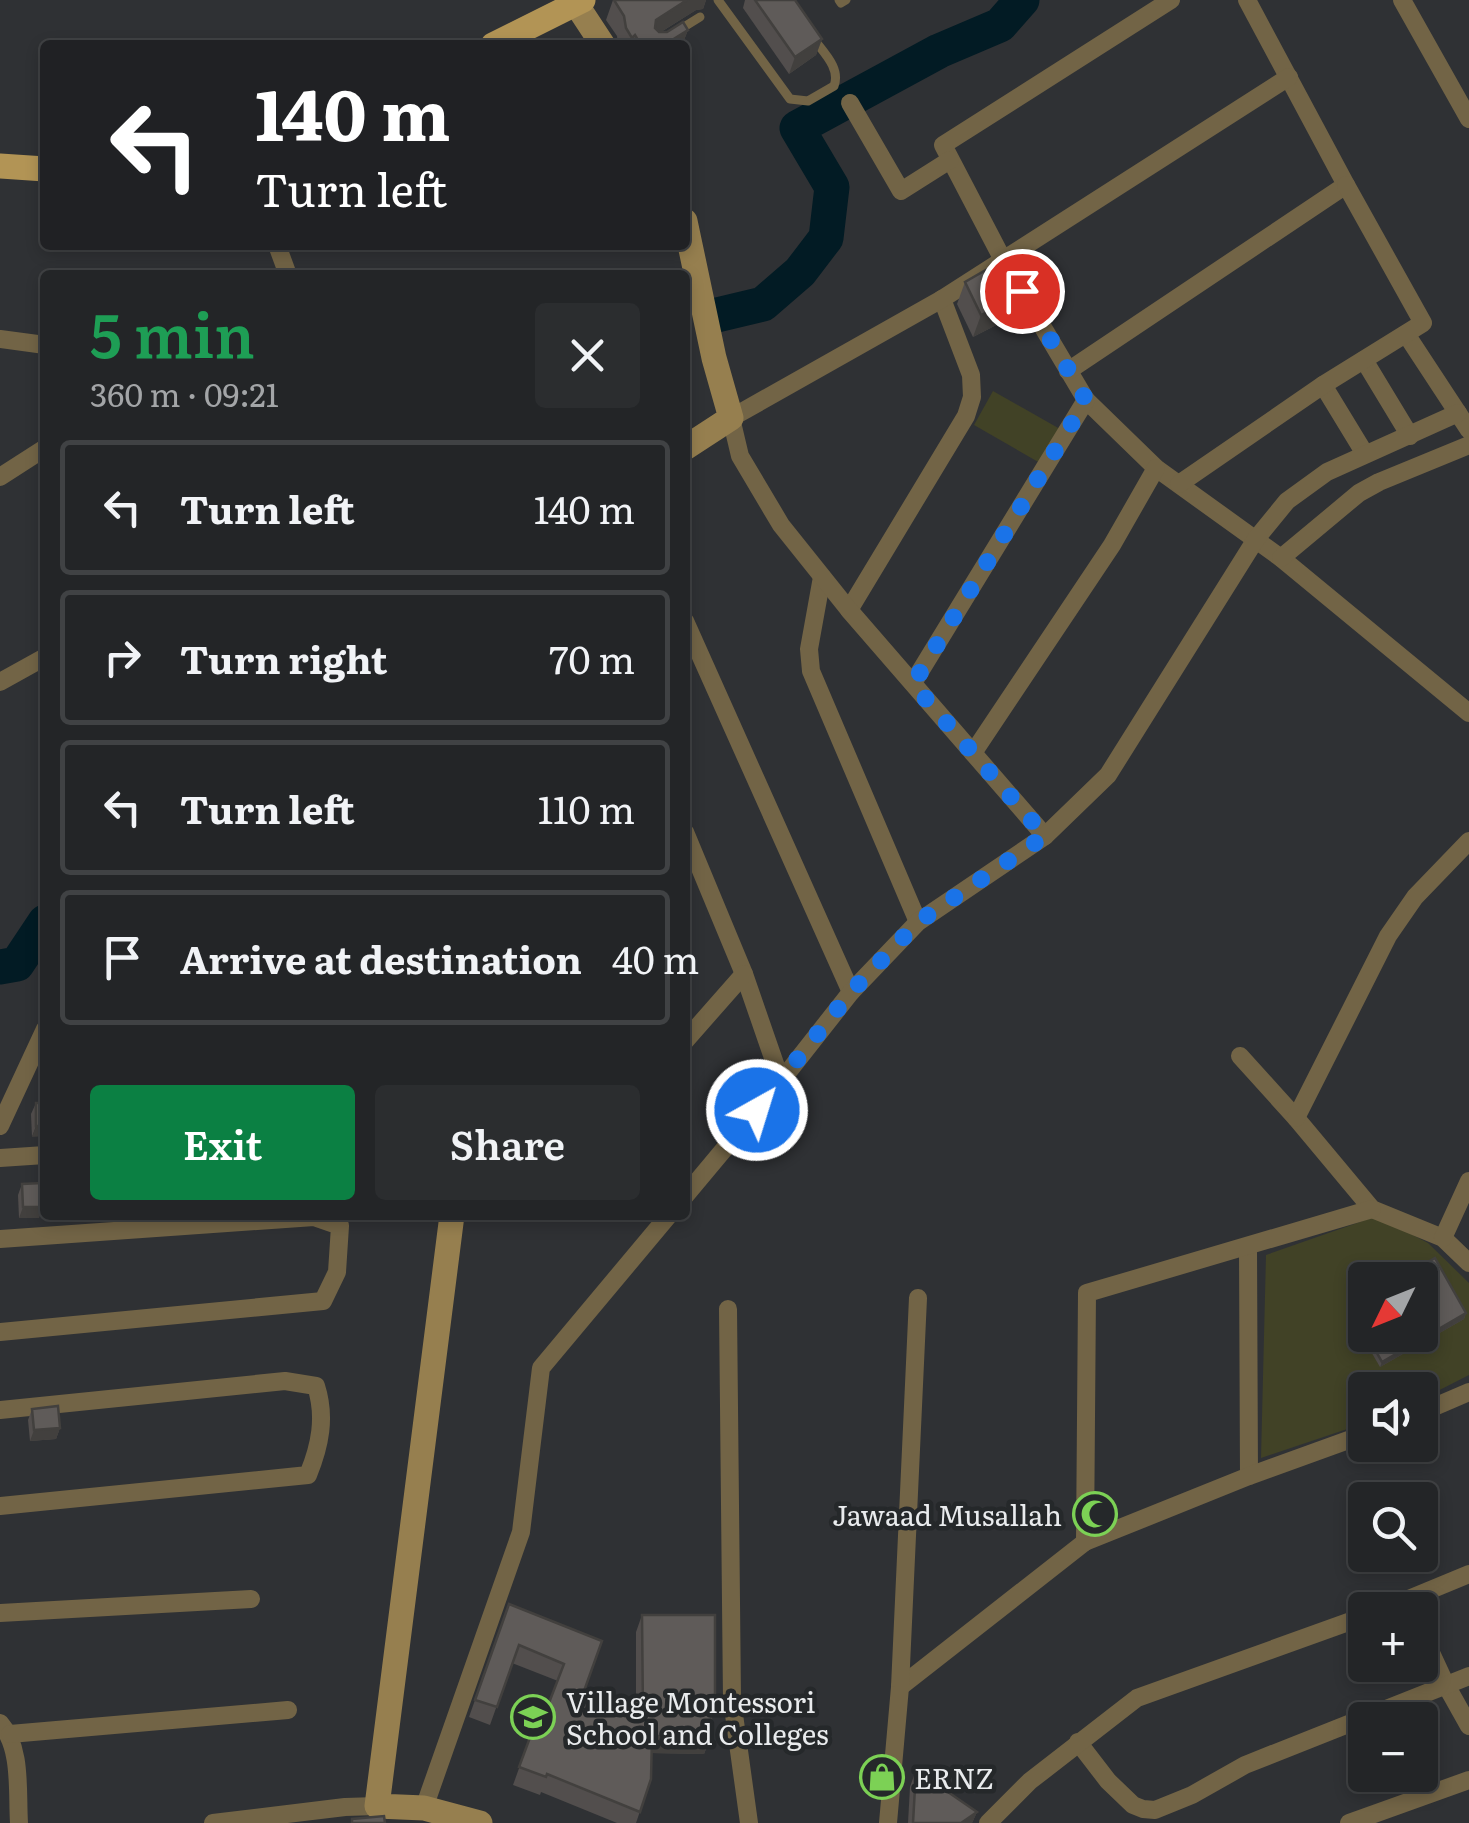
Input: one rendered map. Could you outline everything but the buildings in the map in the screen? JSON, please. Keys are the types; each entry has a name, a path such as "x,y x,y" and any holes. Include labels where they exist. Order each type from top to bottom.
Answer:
{"main road":[{"path":"503,40 580,2"},
{"path":"0,166 40,169"}],"street":[{"path":"1171,0 942,145 1086,400 1156,468 1281,558 1469,713"},
{"path":"1179,484 1323,385 1423,323 1247,0"},
{"path":"1402,0 1469,118"},
{"path":"580,2 601,40"},
{"path":"690,445 1004,260 1290,77"},
{"path":"850,102 901,191 950,160"},
{"path":"1068,371 1346,185"},
{"path":"690,245 740,456 782,525 822,577 1045,836"},
{"path":"849,610 966,416 972,396 971,375 942,298"},
{"path":"1406,334 1469,430"},
{"path":"0,339 40,344"},
{"path":"1364,360 1410,436"},
{"path":"1323,385 1365,454"},
{"path":"913,684 1086,400"},
{"path":"690,1190 851,992 918,922 1045,836 1108,775 1256,539 1286,501 1327,472 1458,413"},
{"path":"1281,558 1359,493 1469,445"},
{"path":"0,477 40,451"},
{"path":"973,753 1112,546 1156,468"},
{"path":"822,577 809,649 810,671 918,922"},
{"path":"690,632 851,992"},
{"path":"0,682 40,660"},
{"path":"1296,1118 1388,936 1415,897 1469,841"},
{"path":"690,844 744,974 781,1081"},
{"path":"690,1036 744,974"},
{"path":"1240,1056 1372,1209 1443,1238 1469,1263"},
{"path":"0,1126 36,1065"},
{"path":"0,1158 40,1155"},
{"path":"1443,1238 1469,1181"},
{"path":"1085,1542 1087,1293 1372,1209"},
{"path":"0,1239 284,1220"},
{"path":"0,1332 323,1301 337,1272 340,1226 320,1220"},
{"path":"377,1806 451,1220"},
{"path":"424,1808 521,1532 541,1368 665,1220"},
{"path":"1248,1247 1248,1476"},
{"path":"888,1823 900,1687 918,1298"},
{"path":"728,1309 732,1700 749,1823"},
{"path":"0,1410 285,1381 316,1386 323,1407 316,1454 308,1476 0,1506"},
{"path":"1438,1405 1469,1392"},
{"path":"900,1687 1085,1542 1348,1440"},
{"path":"1435,1592 1469,1574"},
{"path":"0,1613 251,1599"},
{"path":"988,1823 1030,1780 1137,1698 1348,1622"},
{"path":"1438,1667 1469,1726"},
{"path":"1078,1742 1133,1805 1155,1810 1192,1795 1245,1765 1469,1676"},
{"path":"19,1823 15,1752 5,1728 288,1710"},
{"path":"1350,1823 1469,1780"},
{"path":"213,1823 377,1806 424,1808 480,1823"}],"lane":[{"path":"718,0 790,99 808,101 834,86 837,78 836,70 807,28"},
{"path":"670,36 700,17"}],"green space":[{"path":"993,391 1060,429 1040,463 974,425"},
{"path":"1377,1216 1428,1243 1469,1283 1469,1375 1438,1391 1438,1372 1348,1372 1348,1429 1261,1458 1266,1255"}],"waterway":[{"path":"717,315 763,304 800,272 826,238 832,187 797,128 939,51 1000,25 1022,0"},
{"path":"0,967 17,964 40,930"}],"place":[{"name":"Jawaad Musallah","path":"1095,1514"},
{"name":"Village Montessori School and Colleges","path":"533,1717"},
{"name":"ERNZ","path":"882,1777"}],"route":[{"path":"757,1110 851,992 918,922 1045,836 913,684 1086,400 1022,291"}]}
